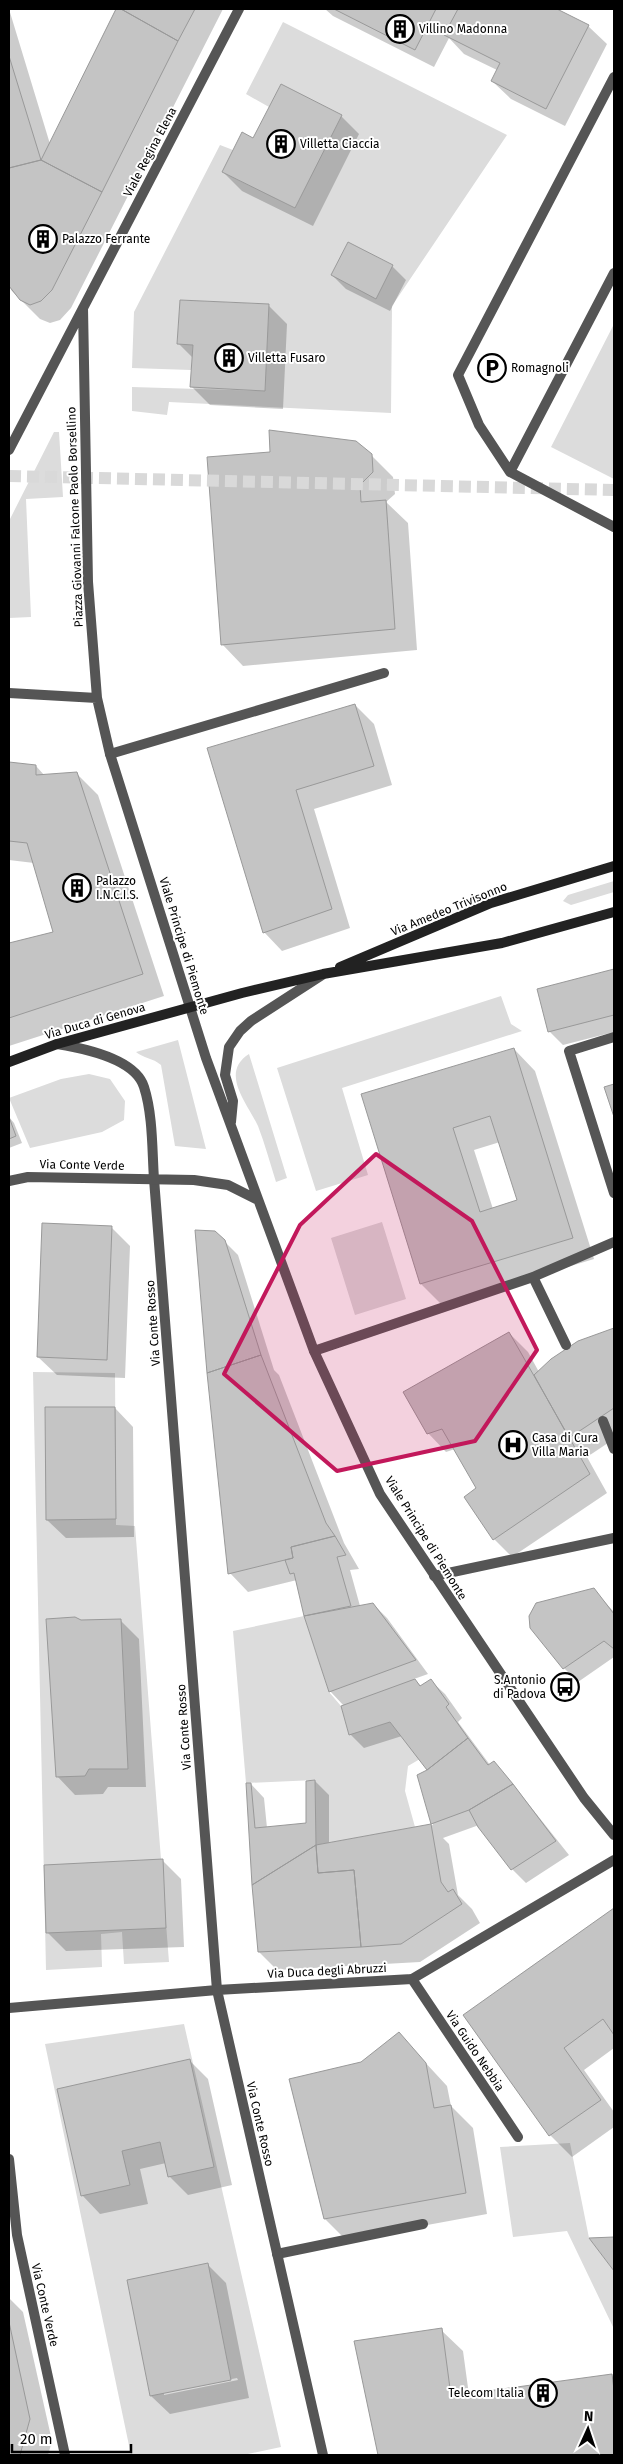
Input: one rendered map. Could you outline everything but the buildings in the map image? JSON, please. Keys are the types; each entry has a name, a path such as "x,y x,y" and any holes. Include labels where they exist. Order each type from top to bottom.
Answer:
{"main road":[{"name":"Via Amedeo Trivisonno","path":"323,974 491,903 614,866"},
{"name":"Via Amedeo Trivisonno","path":"190,1008 323,974 502,943 614,912"},
{"name":"Via Duca di Genova","path":"9,1062 57,1044 190,1008"}],"street":[{"name":"Viale Regina Elena","path":"9,450 239,9"},
{"path":"614,77 458,376 479,425 510,472 614,527"},
{"path":"510,472 614,274"},
{"name":"Piazza Giovanni Falcone Paolo Borsellino","path":"83,308 88,582 97,698"},
{"path":"110,754 384,673"},
{"path":"9,694 97,698"},
{"name":"Viale Principe di Piemonte","path":"97,698 110,754 190,1008 256,1198 314,1351 380,1494 584,1798 614,1835"},
{"name":"Via Amedeo Trivisonno","path":"231,1125 233,1101 225,1075 229,1047 240,1031 251,1021 323,974"},
{"path":"614,1037 569,1051 614,1193"},
{"name":"Via Conte Rosso","path":"57,1044 90,1049 120,1062 144,1085 154,1179 217,1990 323,2455"},
{"name":"Via Conte Verde","path":"9,1181 28,1177 154,1179"},
{"path":"154,1179 194,1180 228,1185 256,1198"},
{"path":"314,1351 533,1277 614,1242"},
{"path":"533,1277 566,1345"},
{"path":"603,1421 614,1450"},
{"path":"434,1576 614,1538"},
{"name":"Via Duca degli Abruzzi","path":"9,2008 217,1990 412,1979 614,1860"},
{"name":"Via Guido Nebbia","path":"412,1979 518,2137"},
{"name":"Via Conte Verde","path":"9,2159 17,2236 65,2455"},
{"path":"277,2254 423,2224"}],"highlighted area":[{"path":"376,1154 472,1221 537,1350 475,1441 337,1471 224,1374 300,1225"}],"shaded area":[{"path":"283,22 507,135 392,306 391,413 169,402 167,415 132,411 132,387 265,391 269,304 180,300 177,344 193,345 191,370 132,368 134,312 220,145 233,150 222,172 295,208 341,115 281,84 269,107 246,94","holes":["348,242 393,265 376,298 331,275"]},
{"path":"614,324 614,479 551,447"},
{"path":"54,432 59,432 63,497 26,499 31,617 9,618 9,521"},
{"path":"614,881 614,892 571,905 563,901 568,895"},
{"path":"501,996 511,1024 522,1031 342,1088 368,1175 316,1191 277,1068"},
{"path":"178,1040 206,1149 175,1146 161,1065 136,1052"},
{"path":"249,1054 287,1178 276,1182 258,1126 238,1089 236,1070 240,1062"},
{"path":"89,1074 110,1079 125,1101 124,1120 102,1132 30,1148 9,1098 61,1079"},
{"path":"382,1222 406,1299 355,1315 331,1238"},
{"path":"33,1372 115,1373 116,1525 135,1526 169,1962 124,1964 122,1932 101,1934 102,1967 46,1970"},
{"path":"304,1616 329,1692 341,1706 349,1734 390,1722 420,1759 408,1766 405,1791 415,1827 316,1845 315,1780 246,1783 233,1631"},
{"path":"184,2024 281,2447 243,2455 131,2455 45,2044"},
{"path":"570,2143 589,2238 614,2271 614,2329 567,2231 513,2237 500,2147"}],"tunnel":[{"path":"9,476 614,490"}],"place":[{"name":"Villino Madonna","path":"400,29"},
{"name":"Villetta Ciaccia","path":"281,144"},
{"name":"Palazzo Ferrante","path":"43,239"},
{"name":"Villetta Fusaro","path":"229,358"},
{"name":"Romagnoli","path":"492,368"},
{"name":"Palazzo I.N.C.I.S.","path":"77,888"},
{"name":"Casa di Cura Villa Maria","path":"513,1445"},
{"name":"S.Antonio di Padova","path":"565,1687"},
{"name":"Telecom Italia","path":"543,2393"}]}
